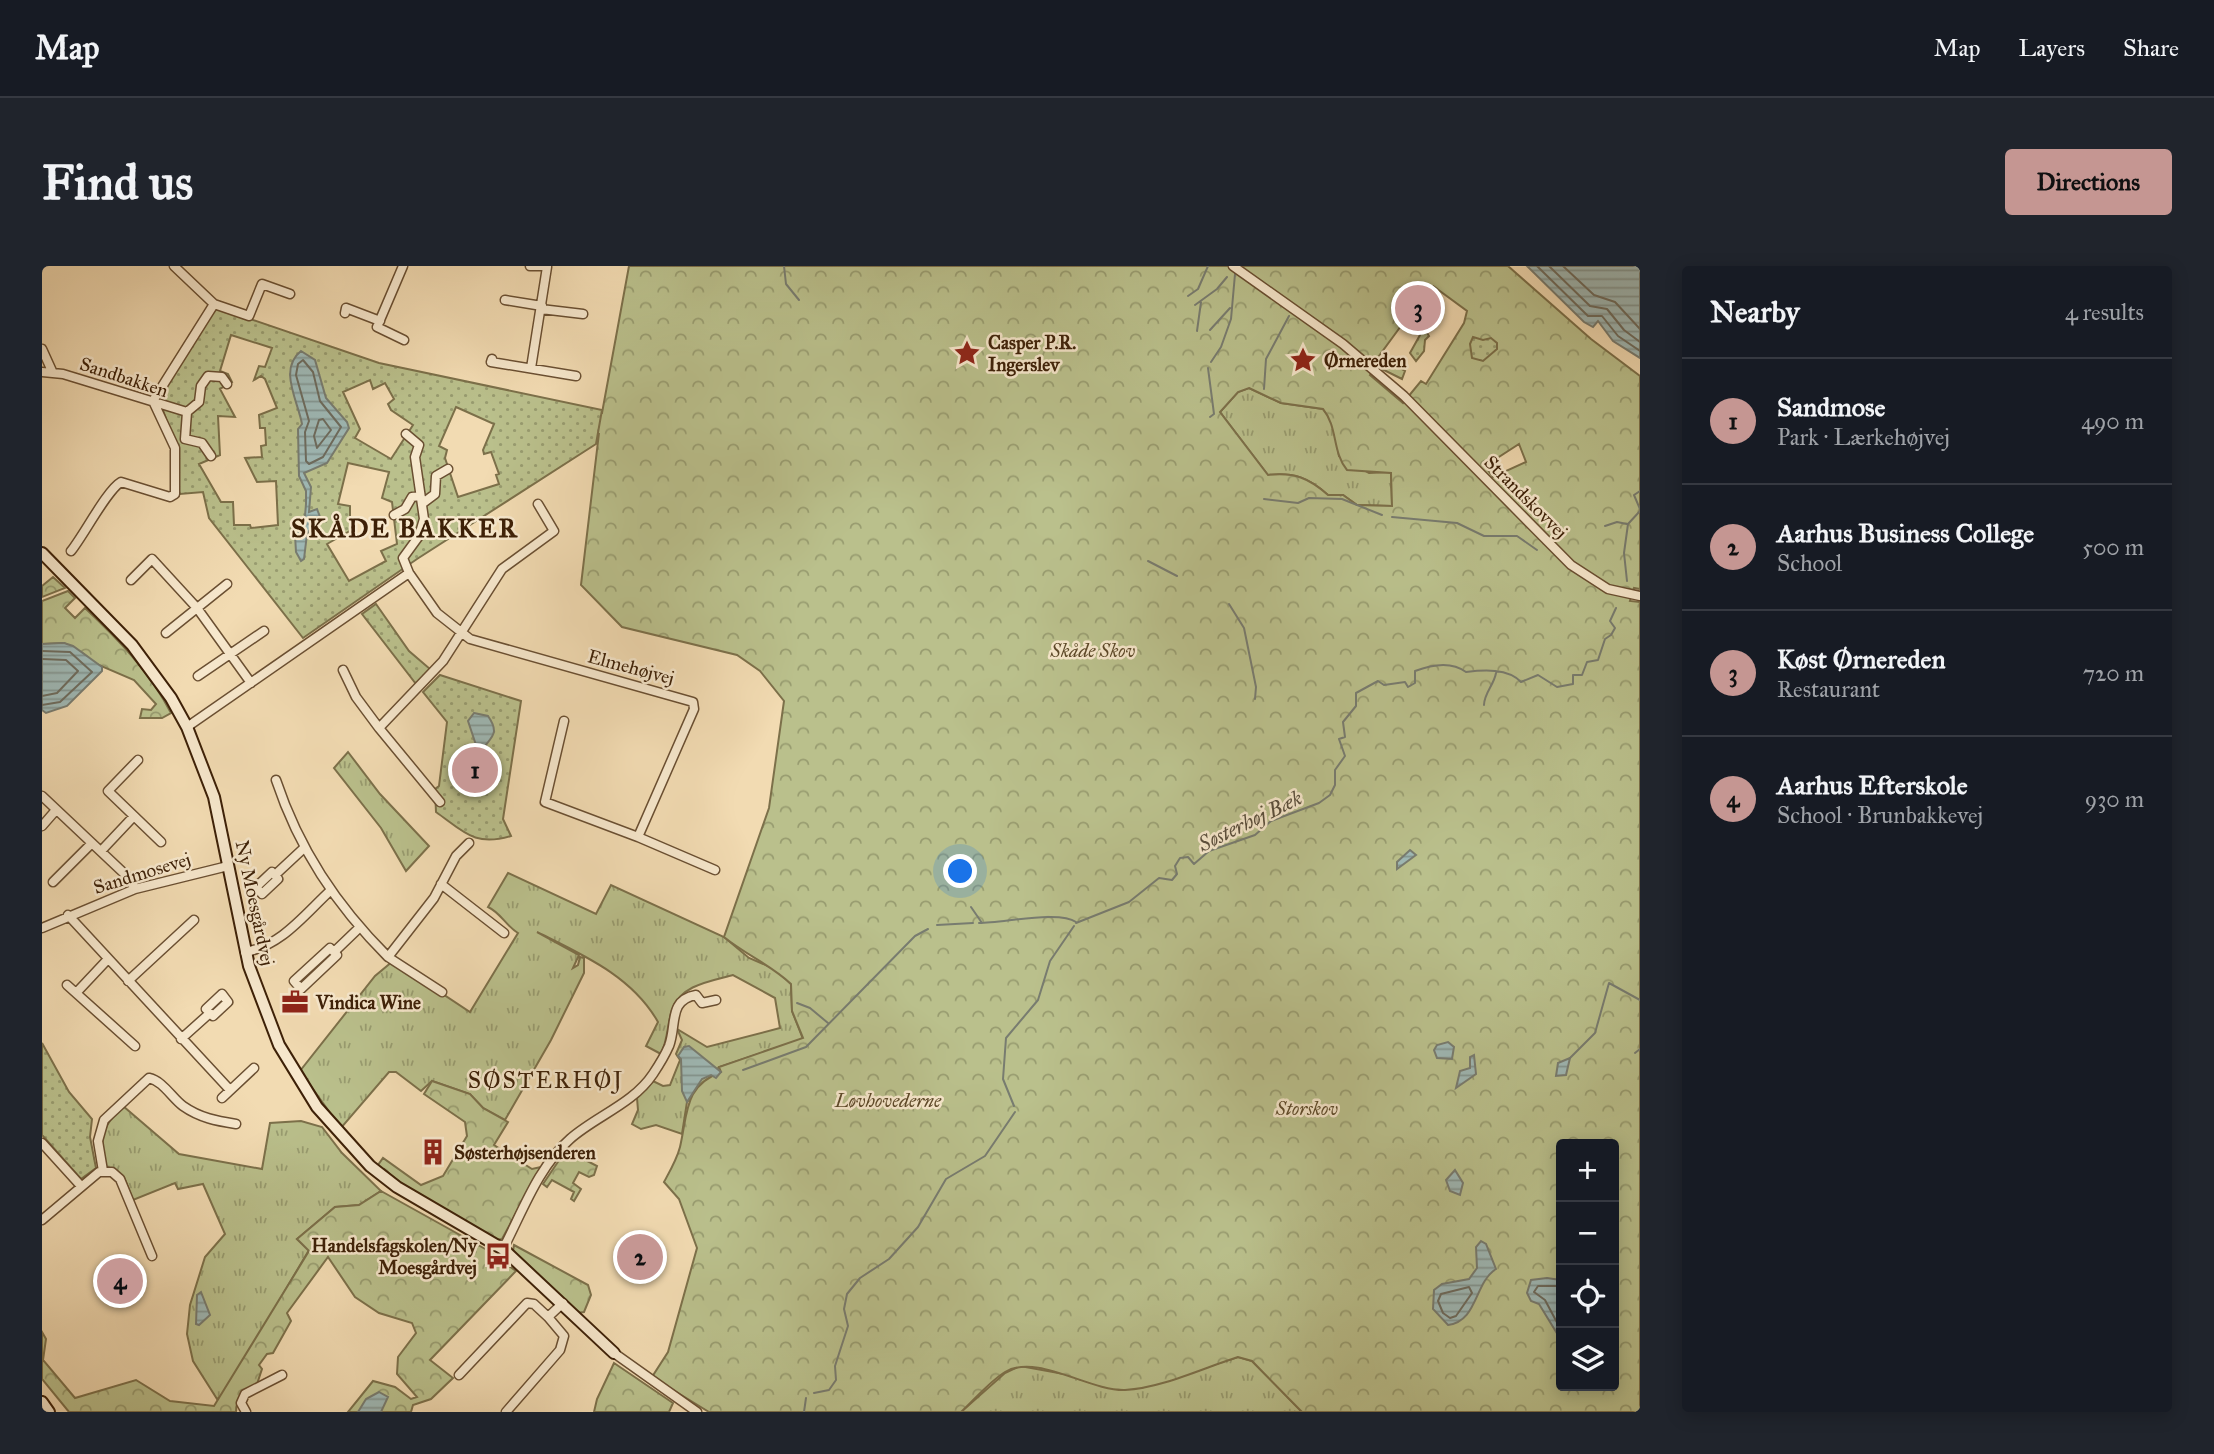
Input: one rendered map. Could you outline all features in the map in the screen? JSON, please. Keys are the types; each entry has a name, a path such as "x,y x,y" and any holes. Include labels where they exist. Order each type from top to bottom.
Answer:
{"street":[{"path":"174,266 214,304 249,316 262,284 290,294"},
{"path":"403,266 377,327 404,340"},
{"path":"530,266 547,266 531,369"},
{"name":"Strandskovvej","path":"1233,266 1343,344 1404,396 1571,565 1608,589 1640,596"},
{"path":"505,300 583,314"},
{"path":"71,551 86,533 112,487 121,482 170,497 175,494 174,448 153,401 214,304"},
{"path":"345,313 346,308 380,321"},
{"name":"Sandbakken","path":"42,349 52,371"},
{"path":"492,359 491,362 576,376"},
{"name":"Sandbakken","path":"42,372 52,371 187,412"},
{"name":"Sandbakken","path":"211,456 202,443 185,439 187,412 199,402 201,386 208,376 222,377 227,384"},
{"path":"187,727 409,573 403,558 423,527 415,457 419,446 406,434"},
{"path":"394,515 405,509 412,497 421,499 435,494 436,476 449,469"},
{"path":"379,728 443,661 502,569 554,531 538,504"},
{"name":"Ny Moesgårdvej","path":"42,553 132,645 171,698 187,727 214,796 245,952 279,1045 317,1107 370,1166 397,1187 503,1249 614,1353 697,1412"},
{"path":"131,580 152,559 197,608 251,683"},
{"name":"Elmehøjvej","path":"409,573 437,613 459,634 492,646 648,687 693,702 694,709 638,837"},
{"path":"166,634 227,583"},
{"path":"198,676 264,631"},
{"path":"343,670 356,697 440,802"},
{"path":"564,721 545,802 715,870"},
{"path":"138,760 108,791 161,842"},
{"path":"276,779 304,848 330,891 359,928 388,957 442,992"},
{"path":"42,796 129,878 135,889"},
{"path":"42,826 57,810"},
{"path":"100,851 134,816"},
{"path":"53,881 92,843"},
{"path":"388,957 441,884 456,856 469,843"},
{"path":"275,876 304,848"},
{"name":"Sandmosevej","path":"42,928 135,889 228,866"},
{"path":"441,884 504,933"},
{"path":"245,952 262,949 277,940 330,891"},
{"path":"68,915 230,1090"},
{"path":"128,981 194,920"},
{"path":"334,951 359,928"},
{"path":"330,948 334,951 337,955 301,989 294,981 330,948"},
{"path":"77,992 108,959"},
{"path":"67,985 135,1046"},
{"path":"503,1249 548,1163 559,1150 589,1125 632,1097 652,1076 669,1045 673,1014 679,1004 688,996 696,995 702,1003 716,1000"},
{"path":"181,1039 210,1013"},
{"path":"222,1098 254,1068"},
{"path":"103,1171 99,1141 104,1121 149,1078 156,1080 177,1101 197,1115 236,1124"},
{"path":"42,1143 81,1185"},
{"path":"42,1220 81,1185 103,1171"},
{"path":"103,1171 118,1176 152,1256"},
{"path":"459,1375 527,1303 534,1304 564,1336 560,1350 506,1412"},
{"path":"548,1317 563,1303"},
{"path":"246,1412 241,1404 245,1394 282,1375"},
{"path":"42,1402 49,1412"}],"green space":[{"path":"629,266 1508,266 1591,339 1640,376 1640,589 1634,588 1630,601 1640,602 1640,1412 1302,1412 1252,1361 1238,1357 1168,1382 1125,1390 1111,1389 1048,1370 1018,1367 999,1376 961,1412 709,1412 652,1377 668,1352 697,1248 679,1199 664,1182 679,1151 694,1093 709,1078 721,1072 719,1067 803,1038 792,1011 791,984 724,937 769,808 784,701 760,671 737,655 622,627 581,585 599,433 596,444 590,414 602,413","holes":["1410,286 1433,286 1467,311 1464,323 1426,384 1421,381 1403,403 1370,375 1376,366 1402,379 1405,371 1379,356 1409,315 1409,306 1418,297 1410,292","1249,388 1281,403 1323,409 1347,470 1391,473 1392,506 1357,505 1343,495 1328,495 1301,478 1286,474 1268,475 1220,412 1238,392","1519,444 1526,462 1493,477 1485,466"]},
{"path":"221,309 379,363 602,410 596,444 417,559 303,638 209,518 203,492 180,494 176,484 178,455 159,398 213,310","holes":["231,335 272,348 265,367 259,366 254,380 261,376 265,379 277,408 259,415 260,428 265,428 266,445 261,446 262,457 245,458 257,482 276,481 278,525 251,528 250,525 234,525 233,502 221,502 199,464 220,455 218,416 235,417 220,389 232,382 228,374 220,371","370,380 373,389 385,383 394,399 388,404 391,410 413,425 391,459 355,438 360,429 343,392","456,407 494,424 483,450 484,454 491,452 499,474 496,475 499,484 458,497 445,458 447,450 439,446","348,463 389,472 382,498 392,502 397,544 381,551 386,561 349,581 327,544 355,528 350,520 350,506 338,504"]},
{"path":"1424,328 1429,336 1425,340 1424,351 1416,361 1410,353 1420,335 1419,331"},
{"path":"1473,337 1483,340 1491,338 1497,343 1497,349 1483,361 1472,358 1470,344"},
{"path":"1249,388 1281,403 1323,409 1333,422 1339,456 1369,473 1391,472 1392,506 1357,505 1343,495 1328,495 1301,478 1286,474 1268,475 1220,412 1238,392"},
{"path":"53,577 65,588 42,597 42,586"},
{"path":"68,591 75,598 65,608 75,618 85,608 143,670 171,713 162,718 140,718 142,709 151,710 156,704 134,680 94,663 64,643 42,644 42,601"},
{"path":"376,604 409,651 430,669 416,684 362,614"},
{"path":"440,675 521,701 503,819 511,836 479,839 470,836 436,812 435,789 439,786 447,722 423,692"},
{"path":"348,752 380,794 429,846 406,871 381,828 334,768"},
{"path":"508,873 596,914 611,885 724,937 749,958 775,969 791,984 792,1011 803,1039 719,1067 687,1102 682,1134 656,1125 641,1129 632,1124 638,1110 637,1098 653,1081 663,1086 670,1085 680,1060 676,1054 682,1040 677,1029 707,1047 780,1028 775,998 733,975 697,985 676,1002 661,1054 646,1046 658,1022 635,992 605,968 537,932 579,955 573,968 578,965 580,957 584,958 584,973 551,1040 505,1120 483,1108 470,1094 432,1081 421,1091 396,1072 389,1072 341,1128 300,1071 375,976 393,961 470,1012 518,933 488,907"},
{"path":"42,1043 69,1092 92,1119 90,1137 96,1168 81,1179 42,1135"},
{"path":"432,1081 470,1094 483,1108 508,1122 494,1145 532,1169 541,1167 502,1239 496,1240 414,1194 384,1169 379,1169 378,1165 383,1158 421,1185 443,1176 467,1136 465,1122 424,1094"},
{"path":"123,1106 179,1154 262,1169 270,1123 301,1121 322,1127 342,1153 381,1191 359,1205 335,1207 297,1239 309,1250 223,1396 217,1399 193,1361 187,1334 190,1305 205,1257 225,1234 203,1184 178,1189 175,1183 133,1200 124,1177 106,1166 103,1147 106,1127"},
{"path":"566,1150 597,1166 594,1175 589,1177 579,1172 573,1183 581,1189 574,1201 571,1199 574,1192 552,1180 547,1187 543,1184"},
{"path":"381,1191 487,1250 516,1271 430,1360 453,1378 431,1399 413,1405 411,1412 348,1412 373,1381 395,1387 411,1399 417,1397 397,1374 398,1357 416,1333 412,1323 379,1313 355,1297 328,1257 287,1313 291,1321 273,1353 267,1354 259,1365 262,1369 257,1384 242,1395 237,1402 236,1412 69,1412 42,1379 42,1332 46,1339 43,1360 75,1398 136,1380 170,1401 214,1406 309,1251 297,1239 335,1207 359,1205"},
{"path":"514,1245 588,1285 591,1295 584,1312 577,1313 513,1251"},
{"path":"1238,1357 1252,1361 1302,1412 961,1412 1005,1373 1020,1366 1141,1388"},
{"path":"614,1363 673,1403 669,1412 594,1412 597,1399"}],"water":[{"path":"1527,266 1640,266 1640,358 1613,341 1598,321 1593,327 1584,322"},
{"path":"301,351 315,360 326,398 349,428 327,463 304,473 311,487 309,512 317,509 320,517 307,534 304,559 301,561 296,552 295,535 305,516 306,491 299,476 298,429 302,424 290,376 294,358"},
{"path":"64,643 73,646 102,667 102,671 67,706 46,713 42,710 42,644"},
{"path":"474,713 488,716 494,732 481,752 474,781 472,777 478,751 468,721"},
{"path":"1410,850 1416,855 1397,869 1397,862"},
{"path":"1448,1042 1454,1047 1452,1059 1437,1058 1434,1050 1437,1045"},
{"path":"689,1046 721,1072 716,1078 711,1075 702,1079 687,1102 682,1091 681,1059 678,1056 684,1047"},
{"path":"1474,1055 1476,1074 1456,1088 1460,1071 1470,1068 1470,1057"},
{"path":"1570,1058 1566,1075 1556,1076 1558,1063"},
{"path":"1455,1170 1463,1183 1460,1195 1450,1191 1446,1180"},
{"path":"1481,1241 1486,1244 1496,1269 1483,1283 1465,1317 1448,1325 1433,1309 1434,1290 1442,1284 1469,1279 1477,1268 1476,1247"},
{"path":"1556,1279 1556,1332 1539,1304 1531,1301 1527,1293 1531,1280"},
{"path":"201,1292 210,1315 199,1325 196,1324 197,1295"},
{"path":"379,1392 388,1397 381,1412 358,1412 366,1399"}],"waterway":[{"path":"784,266 786,284 799,300"},
{"path":"1188,296 1198,289 1208,266"},
{"path":"1211,362 1221,347 1231,319 1235,274"},
{"path":"1195,305 1217,289 1227,277"},
{"path":"1197,331 1201,302"},
{"path":"1210,330 1230,308"},
{"path":"1264,389 1266,359 1289,316"},
{"path":"1208,368 1214,414 1210,417"},
{"name":"Søsterhøj Bæk","path":"1640,491 1634,495 1640,509"},
{"path":"1264,499 1298,503 1309,498 1342,499 1382,515"},
{"name":"Søsterhøj Bæk","path":"1627,581 1624,553 1628,524 1640,511"},
{"path":"1392,517 1457,523 1484,536 1517,536 1537,550"},
{"path":"1605,526 1617,522 1627,524"},
{"path":"1148,561 1177,576"},
{"path":"1229,604 1244,628 1256,687 1255,699"},
{"name":"Søsterhøj Bæk","path":"1076,923 1129,902 1159,878 1172,880 1177,874 1175,866 1180,858 1188,857 1194,864 1209,851 1255,835 1271,821 1319,803 1330,795 1335,785 1335,770 1345,756 1339,739 1345,737 1343,722 1356,706 1356,693 1378,681 1384,685 1405,682 1408,687 1415,683 1415,671 1439,665 1453,666 1466,672 1502,672 1521,682 1538,675 1557,687 1573,684 1573,675 1582,675 1587,662 1598,660 1605,639 1615,628 1610,621 1616,608"},
{"path":"1484,705 1496,673"},
{"path":"971,907 982,923"},
{"name":"Søsterhøj Bæk","path":"979,923 1044,917 1076,922"},
{"name":"Søsterhøj Bæk","path":"937,925 973,923"},
{"path":"1014,1106 1003,1079 1006,1038 1038,1000 1050,961 1074,926"},
{"name":"Søsterhøj Bæk","path":"743,1070 806,1047 915,936 928,929"},
{"path":"1570,1058 1595,1033 1609,983 1640,1000"},
{"path":"797,1003 810,1008 828,1023"},
{"path":"1635,1053 1640,1049"},
{"path":"814,1393 829,1390 836,1380 835,1366 848,1326 844,1309 847,1294 860,1278 889,1259 918,1227 946,1179 985,1156 1015,1112"},
{"path":"804,1412 806,1398"}],"place":[{"name":"Køst Ørnereden","path":"1418,308"},
{"name":"Casper P.R. Ingerslev","path":"967,353"},
{"name":"Ørnereden","path":"1303,360"},
{"name":"Sandmose","path":"475,770"},
{"name":"Vindica Wine","path":"295,1002"},
{"name":"Søsterhøjsenderen","path":"433,1152"},
{"name":"Handelsfagskolen/Ny Moesgårdvej","path":"498,1256"},
{"name":"Aarhus Business College","path":"640,1257"},
{"name":"Aarhus Efterskole","path":"120,1281"}],"district":[{"name":"SKÅDE BAKKER","path":"405,528"},
{"name":"SØSTERHØJ","path":"546,1080"}],"park label":[{"name":"Skåde Skov","path":"1093,650"},
{"name":"Løvhovederne","path":"888,1100"},
{"name":"Storskov","path":"1307,1108"}]}
